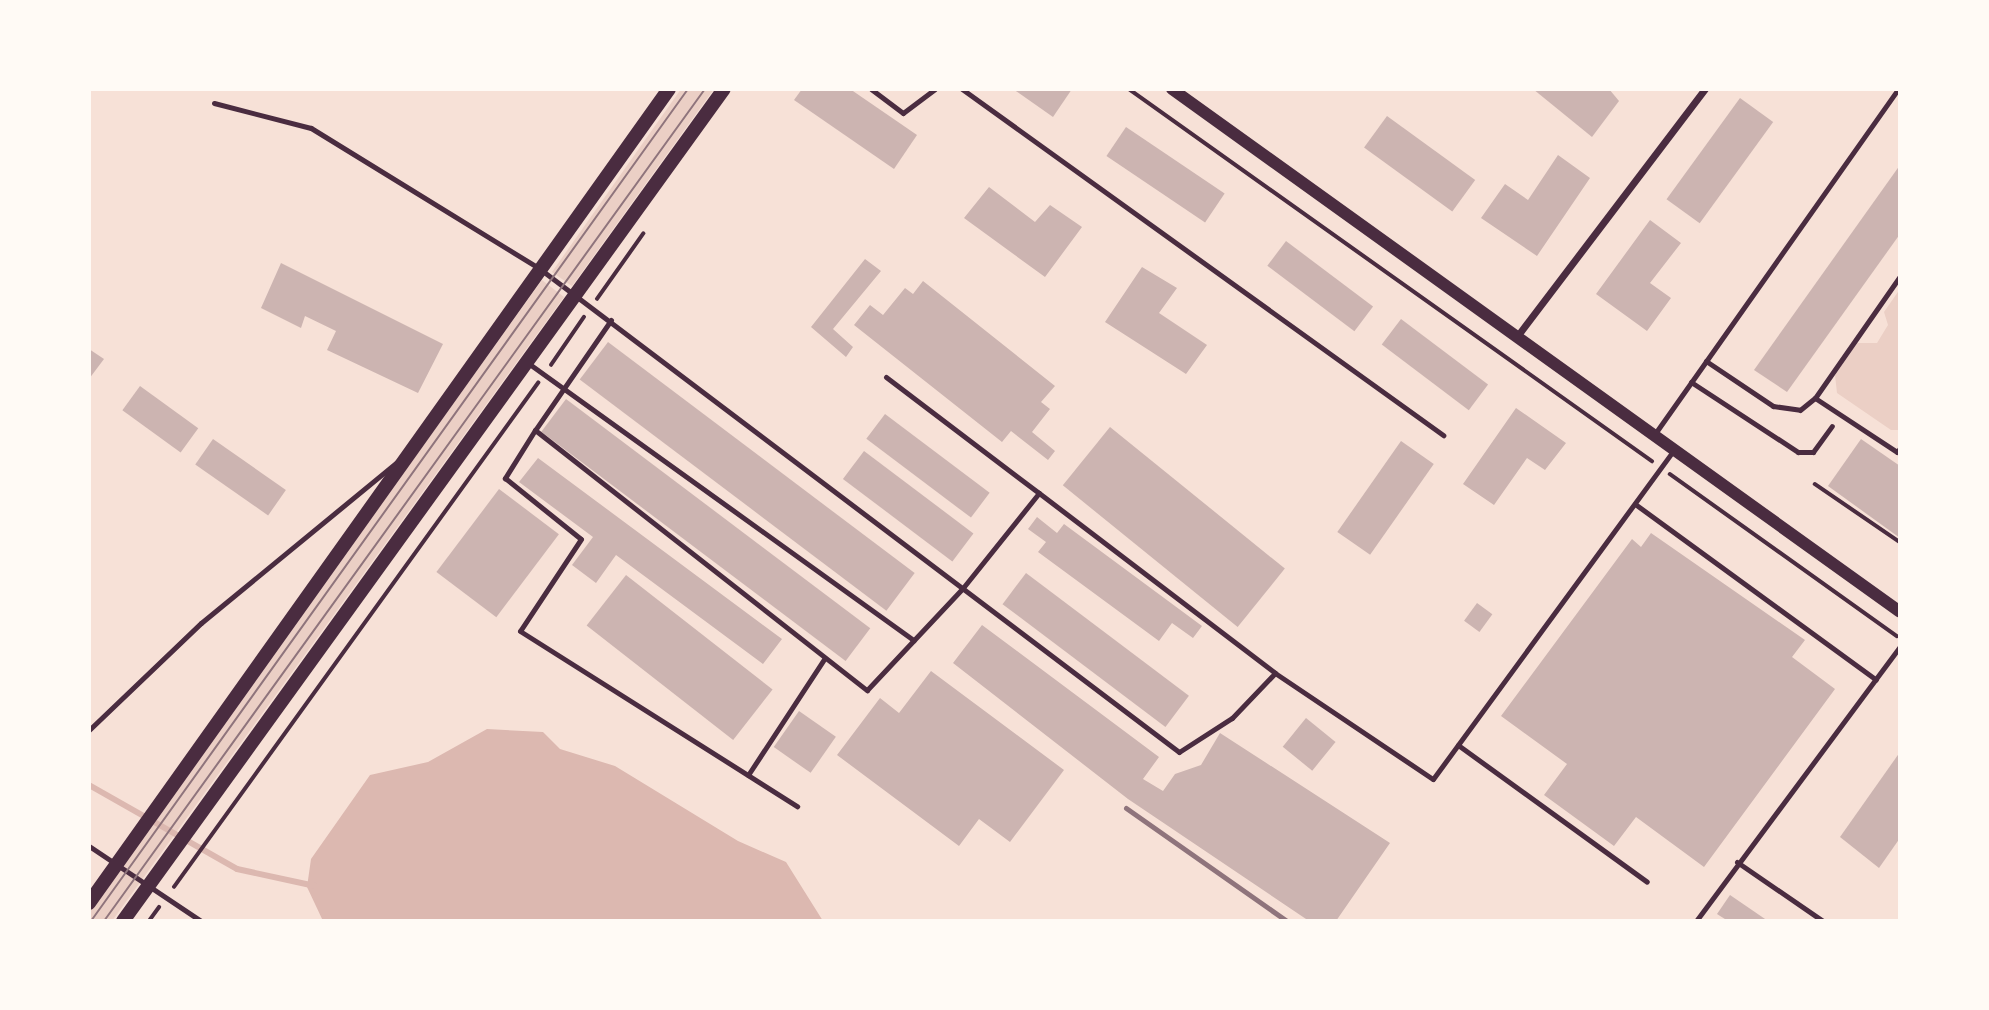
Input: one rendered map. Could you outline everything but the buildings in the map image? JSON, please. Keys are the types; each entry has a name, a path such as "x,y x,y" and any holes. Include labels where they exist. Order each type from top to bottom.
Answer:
{"main road":[{"path":"89,903 669,89"},
{"path":"123,921 578,296 724,89"}],"street":[{"path":"1172,89 1900,612"},
{"path":"1518,335 1705,89"}],"lane":[{"path":"871,89 903,113 935,89"},
{"path":"962,89 1443,435"},
{"path":"1654,435 1898,89"},
{"path":"214,103 311,128 540,269 611,320 1179,752 1232,718 1275,673"},
{"path":"1706,361 1783,410 1800,410 1815,398 1900,276"},
{"path":"611,320 505,478 581,539 520,631 797,806"},
{"path":"528,363 566,385 914,640"},
{"path":"886,377 1275,673 1433,779 1674,450"},
{"path":"1691,382 1798,452 1813,452 1832,426"},
{"path":"1815,398 1897,452 1900,448"},
{"path":"535,430 867,690 962,589 1039,493"},
{"path":"89,730 201,623 409,453"},
{"path":"1635,504 1876,680"},
{"path":"1700,920 1737,862 1900,646"},
{"path":"748,775 825,658"},
{"path":"1458,745 1647,882"},
{"path":"89,846 201,921"},
{"path":"1737,862 1822,921"}],"path":[{"path":"1129,89 1900,638"},
{"path":"149,921 545,373 645,230"},
{"path":"1815,484 1900,542"}],"shaded area":[{"path":"681,89 714,89 572,286 552,272"},
{"path":"542,280 564,297 112,921 89,921 89,911"},
{"path":"1900,289 1900,430 1891,430 1837,393 1835,375 1857,343 1877,343 1888,325 1884,312"},
{"path":"487,729 543,732 560,749 615,766 738,841 786,862 823,921 323,921 307,887 311,859 370,775 428,762"}],"waterway":[{"path":"89,785 237,869 315,886"}],"tram line":[{"path":"91,921 688,89"},
{"path":"104,921 705,89"}],"railway":[{"path":"1126,808 1287,921"}]}
